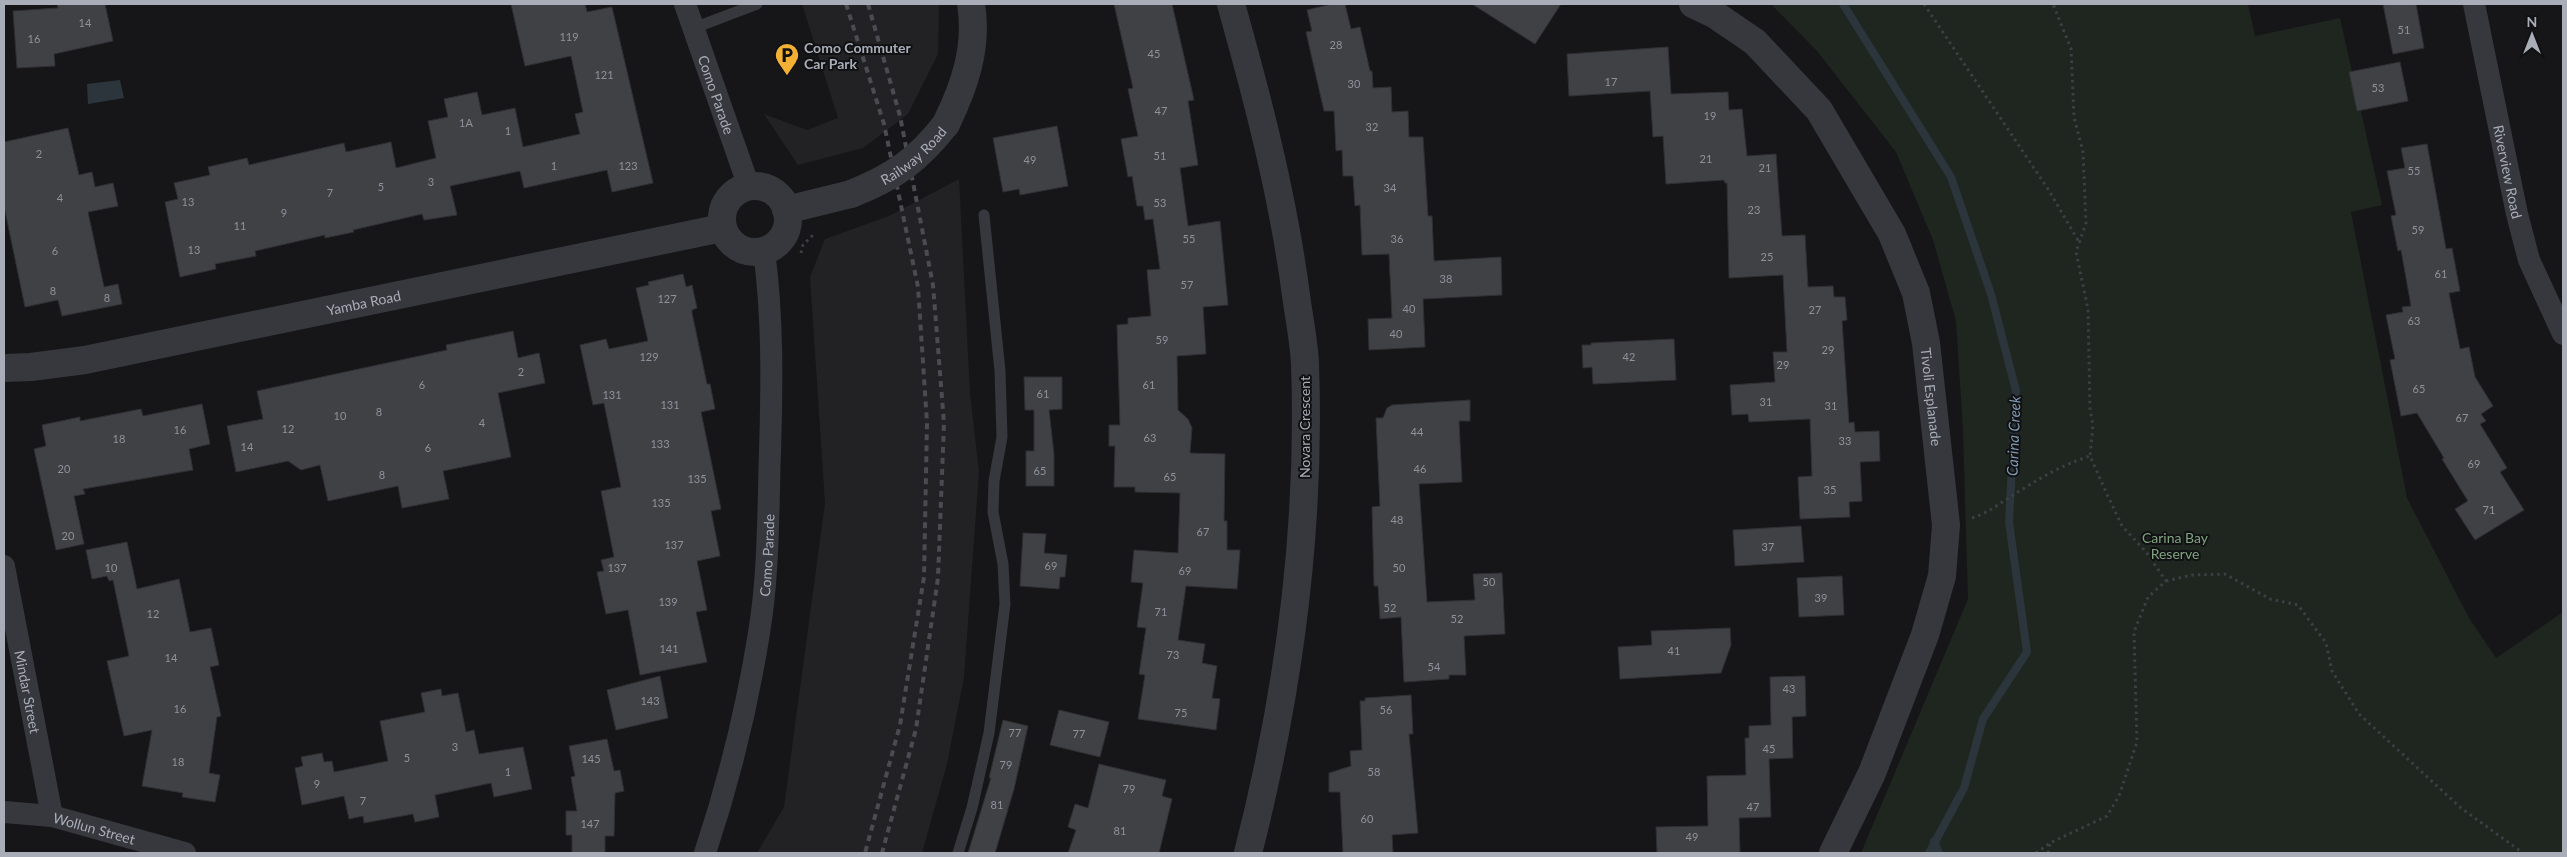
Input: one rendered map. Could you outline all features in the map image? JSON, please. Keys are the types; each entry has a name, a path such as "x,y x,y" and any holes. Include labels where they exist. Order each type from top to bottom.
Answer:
{"street":[{"name":"Como Parade","path":"685,4 749,187"},
{"name":"Railway Road","path":"786,210 851,194 881,182 904,168 928,147 946,124 970,66 974,35 971,4"},
{"name":"Novara Crescent","path":"1232,4 1262,113 1289,238 1305,362 1304,525 1296,612 1270,768 1248,853"},
{"name":"Tivoli Esplanade","path":"1693,4 1714,14 1755,42 1819,110 1892,234 1916,293 1926,342 1946,525 1942,576 1926,635 1872,773 1833,853"},
{"name":"Riverview Road","path":"2474,4 2517,214 2529,260 2563,334"},
{"path":"749,187 768,189 782,201 786,210 788,220 783,235 773,247 764,251 743,250 727,238 722,228 724,206 730,197 749,187"},
{"name":"Yamba Road","path":"4,368 31,367 85,360 722,228"},
{"name":"Como Parade","path":"705,853 725,792 745,712 760,631 768,539 772,374 769,291 764,251"},
{"name":"Mindar Street","path":"4,566 52,816"},
{"name":"Wollun Street","path":"4,812 52,816 185,853"}],"lane":[{"path":"694,28 757,4"},
{"path":"958,853 972,808 989,733 1005,604 1003,564 993,512 994,481 1002,437 1000,371 984,215"}],"path":[{"path":"1924,4 2048,189 2079,242"},
{"path":"2053,4 2071,49 2074,117 2083,152 2086,223 2076,252 2088,309 2090,409 2093,425 2090,456 2122,526 2146,552 2166,581"},
{"path":"801,253 803,245 815,233"},
{"path":"1987,514 2023,489 2063,465 2090,456"},
{"path":"2036,853 2050,843 2108,816 2118,796 2137,742 2134,632 2148,597 2166,581 2192,575 2224,574 2270,599 2298,605 2326,643 2332,670 2359,714 2461,808 2523,853"},
{"path":"2048,853 2050,843"}],"shaded area":[{"path":"802,4 939,4 938,54 908,114 863,148 798,165 764,114 807,130 838,118"},
{"path":"120,80 124,98 88,104 87,84"},
{"path":"959,179 970,393 979,472 964,677 947,764 922,853 757,853 784,807 825,503 810,277 825,239 889,216"}],"green space":[{"name":"Carina Bay Reserve","path":"1771,4 2248,4 2255,36 2340,18 2382,205 2351,212 2407,498 2469,618 2496,658 2563,612 2563,853 1861,853 1968,599 1963,431 1956,321 1933,240 1896,152 1817,51"}],"building":[{"path":"57,4 105,4 113,41 54,54 55,66 17,68 13,11 58,8"},
{"path":"511,4 585,4 587,12 612,7 653,183 612,192 607,170 524,188 520,171 450,186 457,215 424,220 422,214 353,230 354,232 325,238 325,235 255,251 256,256 215,264 216,269 180,277 165,202 178,199 174,183 210,175 208,167 247,158 249,165 344,143 346,152 391,142 396,168 436,158 428,121 448,117 444,99 477,92 482,115 515,108 523,147 580,134 575,114 583,112 571,56 525,66"},
{"path":"1114,4 1172,4 1194,100 1188,101 1198,165 1180,168 1188,226 1220,221 1228,305 1203,307 1206,354 1177,356 1178,410 1188,419 1192,428 1190,453 1225,454 1224,521 1227,521 1227,550 1240,550 1237,589 1186,586 1178,640 1205,644 1202,663 1217,666 1212,698 1220,699 1216,730 1138,719 1145,675 1139,674 1146,628 1137,627 1143,583 1131,582 1134,550 1178,553 1180,493 1135,492 1135,487 1114,487 1115,446 1109,446 1109,425 1120,425 1117,325 1128,324 1128,318 1151,316 1147,270 1160,269 1153,219 1145,220 1143,206 1137,206 1132,176 1128,177 1121,139 1138,136 1128,89 1133,88"},
{"path":"1332,4 1345,4 1351,29 1360,27 1370,71 1372,71 1373,88 1391,87 1392,112 1408,111 1409,137 1423,137 1428,216 1432,216 1434,261 1501,257 1502,295 1423,299 1425,347 1369,350 1368,319 1392,318 1389,254 1362,255 1360,205 1355,206 1353,176 1343,176 1342,150 1336,151 1334,111 1324,111 1306,32 1312,31 1307,10"},
{"path":"1472,4 1561,4 1535,44"},
{"path":"2383,4 2416,4 2424,48 2393,54"},
{"path":"1668,47 1671,94 1728,92 1729,110 1742,109 1747,156 1776,154 1782,236 1805,235 1808,287 1833,286 1834,297 1845,297 1847,320 1842,321 1849,423 1854,422 1855,432 1879,431 1880,461 1860,462 1862,501 1849,502 1850,517 1800,519 1798,477 1812,476 1810,419 1749,422 1748,414 1732,415 1730,385 1775,382 1773,352 1787,352 1783,275 1729,278 1727,183 1724,180 1666,184 1663,136 1653,137 1650,91 1569,96 1567,54"},
{"path":"2400,62 2408,101 2357,111 2349,72"},
{"path":"1057,126 1068,186 1020,195 1019,189 1003,192 993,138"},
{"path":"68,128 79,175 92,172 95,187 113,183 118,206 88,212 104,287 118,284 122,304 62,316 58,300 25,307 4,206 4,142"},
{"path":"2427,144 2446,249 2452,248 2460,291 2449,293 2460,349 2469,347 2475,377 2493,406 2481,414 2486,421 2480,424 2507,468 2500,472 2524,510 2475,540 2455,509 2468,501 2442,459 2444,458 2417,413 2401,416 2390,360 2395,359 2386,315 2403,312 2402,307 2411,306 2401,250 2398,251 2391,216 2396,215 2387,171 2405,168 2401,148"},
{"path":"683,274 686,287 692,285 697,308 692,310 692,313 707,384 710,384 715,409 701,412 721,509 711,511 720,556 697,561 707,610 696,612 707,662 640,675 628,610 606,614 597,572 604,571 601,560 614,557 601,491 621,487 604,403 593,405 580,345 606,339 609,349 648,341 636,288 649,285 648,282"},
{"path":"513,331 518,358 539,353 545,383 498,393 511,457 443,471 449,499 402,508 398,486 328,501 320,465 301,470 288,461 236,472 227,426 263,419 257,391 447,350 446,345"},
{"path":"1674,339 1676,380 1593,384 1592,367 1583,368 1582,345"},
{"path":"1024,377 1062,377 1062,409 1049,410 1054,454 1054,486 1026,486 1026,451 1034,451 1034,410 1025,410"},
{"path":"1470,400 1470,421 1459,421 1462,482 1419,484 1427,602 1475,600 1473,574 1502,573 1505,634 1464,636 1466,675 1449,675 1449,679 1404,682 1401,617 1380,619 1378,586 1374,586 1372,507 1380,506 1376,418 1383,418 1387,408 1392,405"},
{"path":"202,404 210,444 189,449 193,470 83,489 85,494 74,496 84,544 56,550 34,449 46,446 42,425 80,417 80,421 141,409 143,416"},
{"path":"1801,526 1804,562 1735,566 1733,530"},
{"path":"1023,533 1046,534 1044,553 1067,555 1065,577 1060,577 1059,589 1020,586"},
{"path":"127,542 137,589 179,579 190,632 211,628 219,665 210,667 221,716 217,717 209,773 220,775 215,802 182,797 183,793 142,786 152,730 124,736 107,661 129,656 113,580 109,581 107,576 92,579 86,550"},
{"path":"1842,576 1844,615 1799,617 1797,578"},
{"path":"1730,628 1731,645 1721,673 1620,679 1618,647 1652,645 1651,631"},
{"path":"660,676 668,718 616,730 607,690"},
{"path":"1805,676 1806,716 1792,717 1793,758 1769,759 1771,817 1739,818 1740,853 1657,853 1656,827 1708,826 1707,776 1746,775 1745,738 1749,738 1749,726 1771,725 1770,677"},
{"path":"441,689 442,696 458,693 466,732 474,730 479,754 523,747 532,789 494,797 491,783 435,795 439,817 415,822 413,814 364,823 363,816 349,819 344,796 302,805 295,768 303,766 301,757 322,753 324,762 332,761 334,772 388,761 380,721 425,712 421,693"},
{"path":"1411,695 1413,734 1409,734 1418,833 1392,835 1393,853 1343,853 1340,792 1329,792 1329,773 1351,766 1350,751 1362,750 1360,701 1365,701 1365,698"},
{"path":"1059,710 1109,722 1100,757 1050,745"},
{"path":"1003,720 1028,726 1014,789 995,853 968,853 991,778 989,778"},
{"path":"607,739 614,771 620,770 624,791 615,793 614,836 605,836 605,853 572,853 572,835 566,835 566,811 577,811 571,777 575,776 569,746"},
{"path":"1099,764 1166,780 1162,796 1172,799 1159,853 1068,853 1076,830 1068,827 1075,804 1088,808"}],"waterway":[{"name":"Carina Creek","path":"1843,4 1951,177 1991,294 2016,391 2009,522 2027,652 1983,719 1964,788 1929,853"},
{"name":"Carina Creek","path":"1934,841 1939,853"}],"railway":[{"path":"846,4 884,124 918,287 927,423 924,577 900,725 865,853"},
{"path":"868,4 900,116 933,285 944,423 938,578 916,729 882,853"}],"place":[{"name":"Como Commuter Car Park","path":"787,76"}]}
